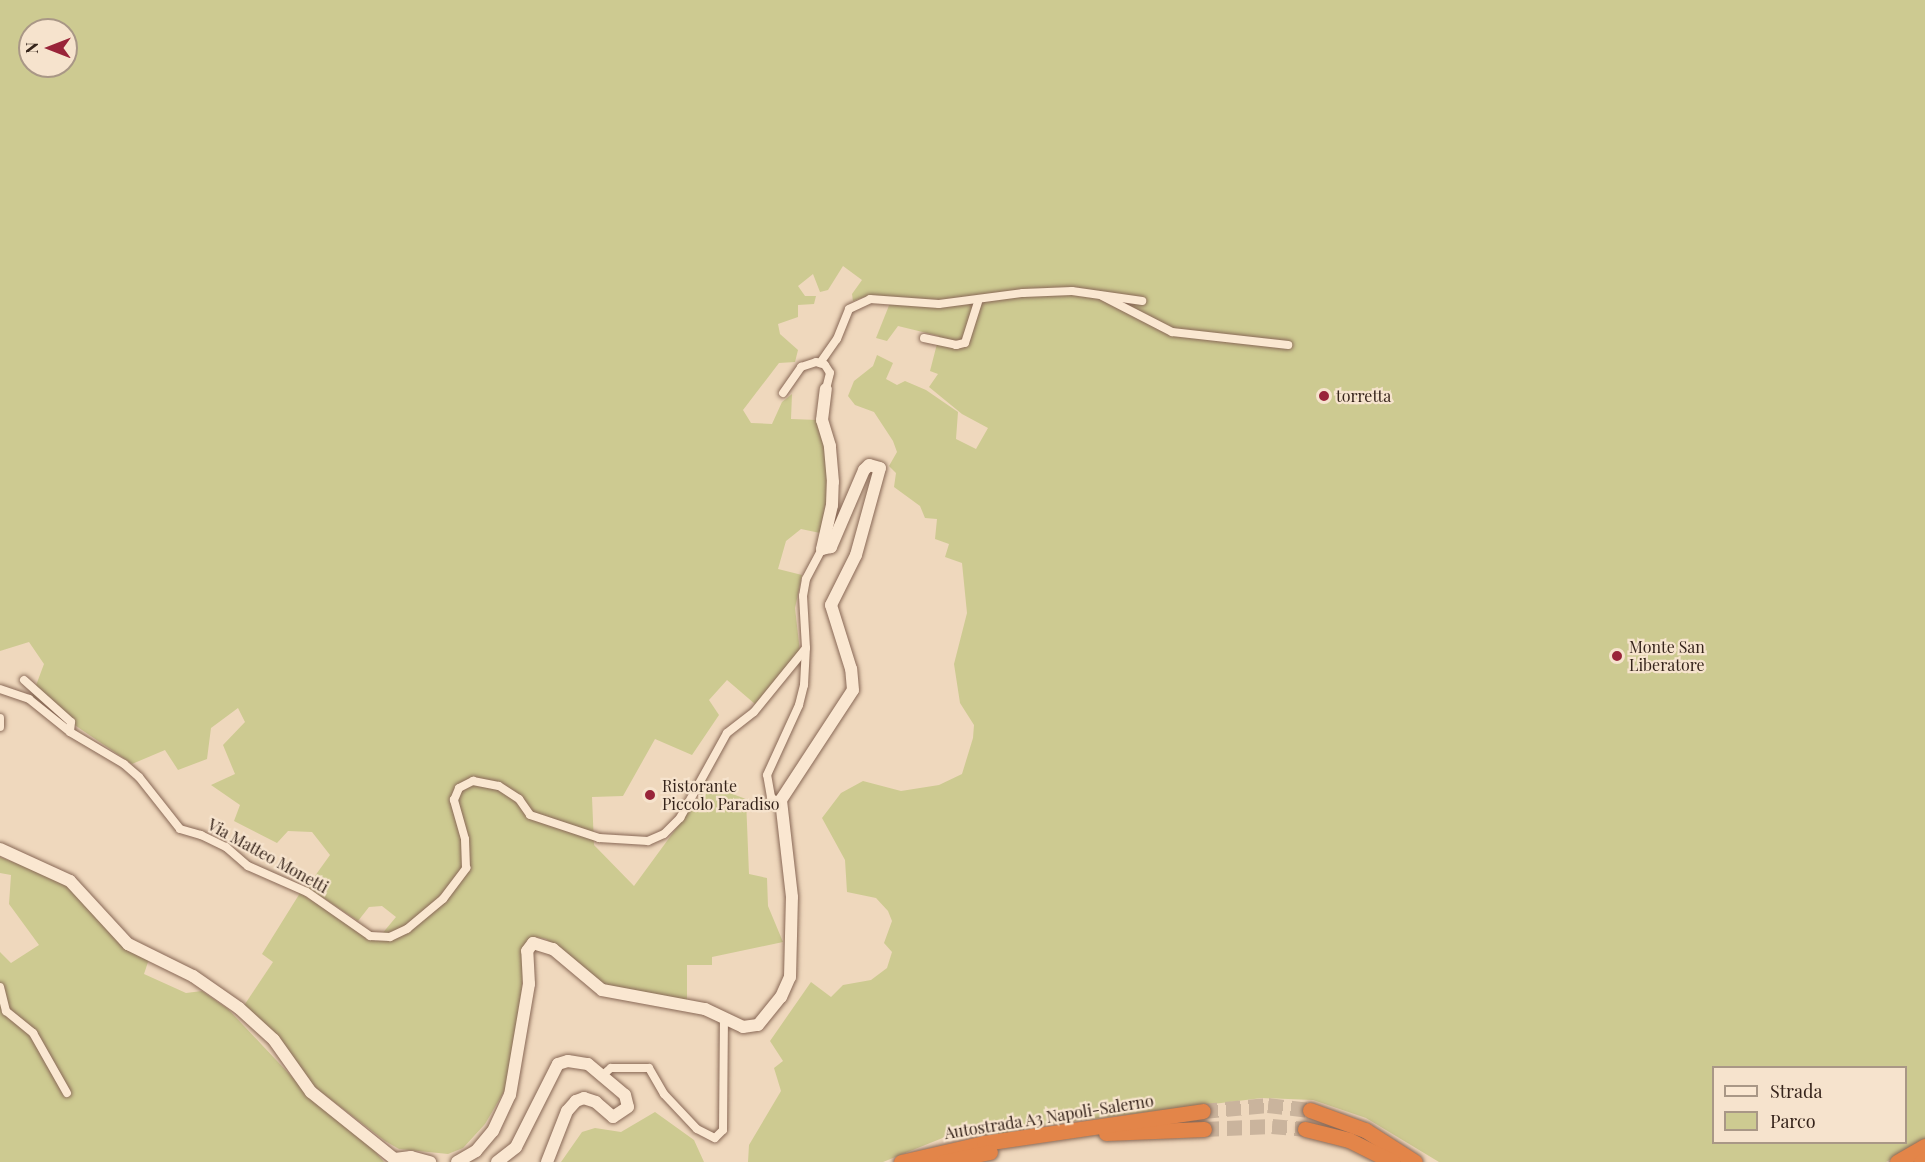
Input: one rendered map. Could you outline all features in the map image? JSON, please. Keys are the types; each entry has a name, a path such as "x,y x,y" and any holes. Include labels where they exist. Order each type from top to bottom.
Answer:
{"highway":[{"path":"1310,1110 1365,1130 1415,1162"},
{"name":"Autostrada A3 Napoli-Salerno","path":"901,1162 1128,1126 1203,1111"},
{"name":"Autostrada A3 Napoli-Salerno","path":"1128,1126 1204,1130"},
{"path":"1305,1129 1349,1140 1393,1162"},
{"path":"1897,1162 1925,1146"},
{"name":"Autostrada A3 Napoli-Salerno","path":"943,1162 985,1148"},
{"path":"1921,1162 1925,1159"}],"street":[{"path":"783,393 801,367 820,363 837,339 849,309 870,299 939,304 978,302 1023,293 1099,294 1142,301"},
{"path":"1099,294 1172,332 1288,345"},
{"path":"924,338 956,345 965,343 978,302"},
{"path":"780,805 771,797 767,775 799,705 804,686 806,648 803,596 806,579 822,549 833,493 832,458 822,420 828,385 828,368 820,363"},
{"path":"457,1162 476,1151 493,1131 510,1095 529,984 530,945 537,942 553,949 602,990 690,1005 724,1019 755,1027 781,997 789,977 792,897 780,805 785,788 840,713 853,690 851,669 831,605 865,528 880,468 875,465 864,470 831,547 822,549"},
{"name":"Via Matteo Monetti","path":"0,689 29,699 70,732 139,777 180,829 218,843 248,866 307,892 370,936 390,937 407,929 443,899 466,867 465,839 454,800 459,788 473,782 499,786 519,799 530,815 553,825 599,838 648,841 664,834 680,818 727,732 754,711 790,671 806,648"},
{"path":"24,680 71,722 70,732"},
{"path":"0,718 0,727"},
{"path":"0,849 70,881 128,944 193,976 239,1008 274,1040 311,1092 397,1160 411,1156 430,1162"},
{"path":"0,987 6,1011 33,1033 67,1093"},
{"path":"604,1074 611,1068 649,1068 664,1094 690,1122 715,1138 723,1130 724,1019"},
{"path":"497,1162 516,1147 558,1064 582,1062 604,1074 628,1099 626,1110 611,1116 596,1102 584,1098 576,1101 567,1111 547,1162"}],"green space":[{"path":"0,0 1925,0 1925,1140 1886,1162 1439,1162 1366,1118 1313,1100 1262,1098 1033,1126 1004,1134 945,1137 883,1162 748,1162 749,1145 781,1091 774,1068 783,1061 770,1041 811,982 831,997 843,985 871,980 887,968 892,952 884,943 892,921 888,911 876,898 847,892 845,860 822,818 841,793 863,781 901,791 939,785 962,774 973,738 974,725 960,703 954,664 967,613 962,563 945,557 949,544 935,539 937,519 925,518 920,506 894,487 896,473 889,466 897,452 893,441 874,412 855,405 848,396 854,381 873,366 877,355 893,363 886,379 897,385 905,381 926,390 958,412 956,439 976,449 988,428 962,414 929,387 938,374 930,371 939,336 898,326 887,341 876,338 892,298 870,295 853,301 852,294 862,280 843,266 828,290 820,292 813,274 798,286 805,296 816,296 814,304 798,305 798,317 778,324 780,334 798,350 795,362 779,363 743,410 751,423 772,424 782,402 792,394 791,419 818,420 827,451 828,491 820,533 801,529 786,541 778,569 802,575 795,608 800,652 755,704 727,680 709,700 719,715 692,755 655,739 623,796 592,797 594,845 634,886 708,785 746,799 749,874 767,878 768,906 783,942 712,957 712,965 687,965 687,1000 607,986 546,939 536,937 527,941 516,1039 505,1090 485,1124 463,1148 448,1154 399,1149 385,1141 308,1082 243,1007 273,962 262,954 300,893 376,941 396,917 382,906 369,907 358,921 307,887 330,855 312,832 288,831 277,843 234,821 240,805 211,785 235,774 223,745 245,722 238,708 211,728 207,759 178,770 165,750 132,764 32,696 44,664 29,642 0,651"},
{"path":"0,857 62,881 149,959 144,974 186,993 202,991 228,1009 309,1095 366,1141 384,1162 0,1162 0,952 11,963 39,945 9,904 11,875 0,873"},
{"path":"655,1112 694,1140 704,1162 561,1162 582,1132 595,1128 621,1132"}],"tunnel":[{"path":"1203,1111 1268,1105 1310,1110"},
{"path":"1204,1129 1272,1126 1305,1129"}],"place":[{"name":"torretta","path":"1324,396"},
{"name":"Monte San Liberatore","path":"1617,656"},
{"name":"Ristorante Piccolo Paradiso","path":"650,795"}]}
